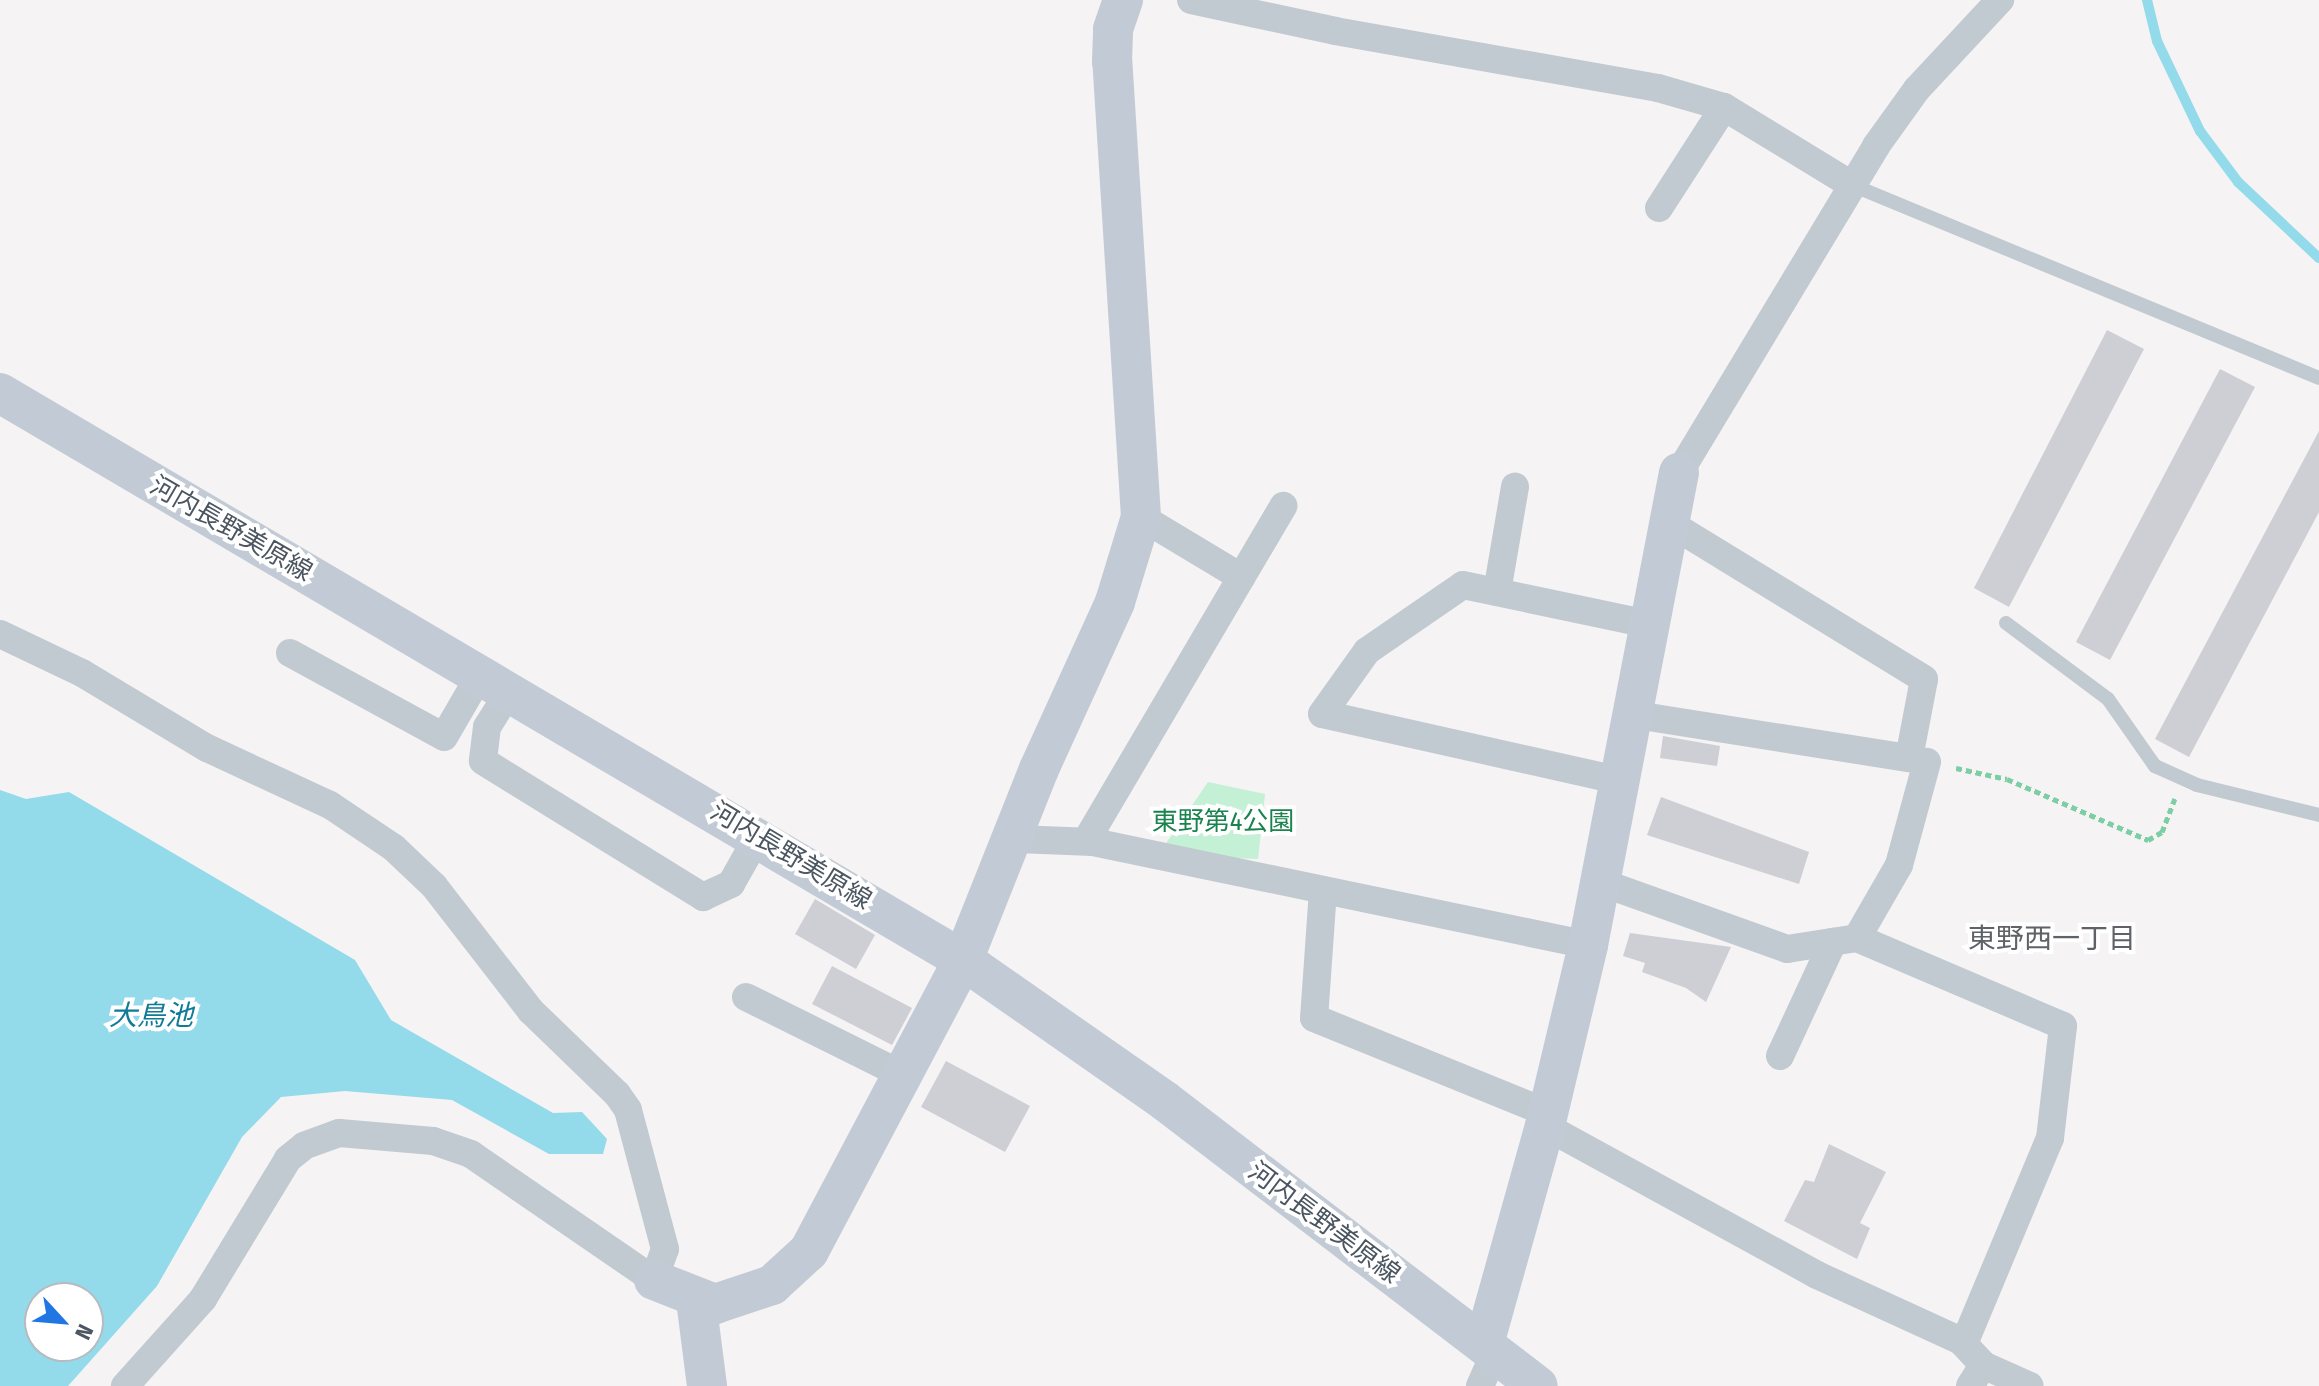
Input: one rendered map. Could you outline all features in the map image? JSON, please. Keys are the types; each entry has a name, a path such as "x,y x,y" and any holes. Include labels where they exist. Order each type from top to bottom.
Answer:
{"street":[{"path":"125,1386 203,1299 288,1159 304,1146 339,1133 433,1141 471,1154 654,1280 696,1300 715,1304 772,1285 791,1272 838,1203 901,1074 963,960 1115,602 1141,517 1112,62 1113,29 1123,0"},
{"path":"1191,0 1335,31 1580,72 1724,107 1852,185"},
{"path":"1486,1361 1588,945 1636,715 1679,473 1852,185 1917,89 2000,0"},
{"path":"1659,208 1724,107"},
{"name":"河内長野美原線","path":"0,393 758,836 963,960 1165,1101 1486,1361 1538,1386"},
{"path":"1497,592 1515,487"},
{"path":"1086,841 1283,506"},
{"path":"1141,517 1241,577"},
{"path":"1636,715 1909,758 1924,679 1671,524"},
{"path":"1622,781 1322,714 1367,651 1463,585 1652,625"},
{"path":"0,634 82,673 207,748 330,805 394,848 434,886 531,1011 617,1094 628,1110 665,1249 654,1280"},
{"path":"290,653 444,737 495,683"},
{"path":"495,683 483,761 703,897 731,884 758,836"},
{"path":"1780,1056 1845,940 1899,865 1927,762"},
{"path":"1013,839 1086,841 1588,945"},
{"path":"1600,882 1787,949 1845,940 2063,1026 2050,1138 1973,1365"},
{"path":"1323,890 1314,1018 1546,1119 1973,1365 2030,1386"},
{"path":"746,997 901,1074"},
{"path":"696,1300 707,1386"}],"lane":[{"path":"1852,185 2319,378"},
{"path":"2006,623 2108,699 2155,766 2183,778 2319,815"}],"path":[{"path":"1927,762 2007,779 2148,840 2162,832 2183,778"}],"green space":[{"name":"東野第4公園","path":"1208,782 1265,794 1258,859 1158,855"}],"water":[{"name":"大鳥池","path":"0,790 26,799 69,792 355,960 391,1020 553,1113 582,1112 607,1139 603,1154 549,1154 452,1100 345,1091 281,1097 242,1137 157,1286 104,1346 104,1282 24,1282 24,1362 89,1362 68,1386 0,1386"}],"building":[{"path":"2107,330 2144,349 2009,607 1974,588"},
{"path":"2220,369 2255,387 2110,660 2076,642"},
{"path":"2319,431 2319,512 2189,757 2155,739"},
{"path":"1663,736 1720,746 1717,766 1660,758"},
{"path":"1661,797 1809,852 1799,884 1647,835"},
{"path":"815,899 875,935 856,969 795,934"},
{"path":"1630,933 1731,947 1706,1002 1686,988 1642,972 1645,963 1623,956"},
{"path":"832,966 912,1008 892,1045 812,1004"},
{"path":"946,1061 1030,1106 1005,1152 921,1107"},
{"path":"1829,1144 1886,1172 1860,1223 1870,1228 1857,1259 1784,1221 1805,1180 1814,1182"}],"waterway":[{"path":"2147,0 2157,41 2200,131 2238,182 2319,258"}],"district":[{"name":"東野西一丁目","path":"2052,939"}]}
